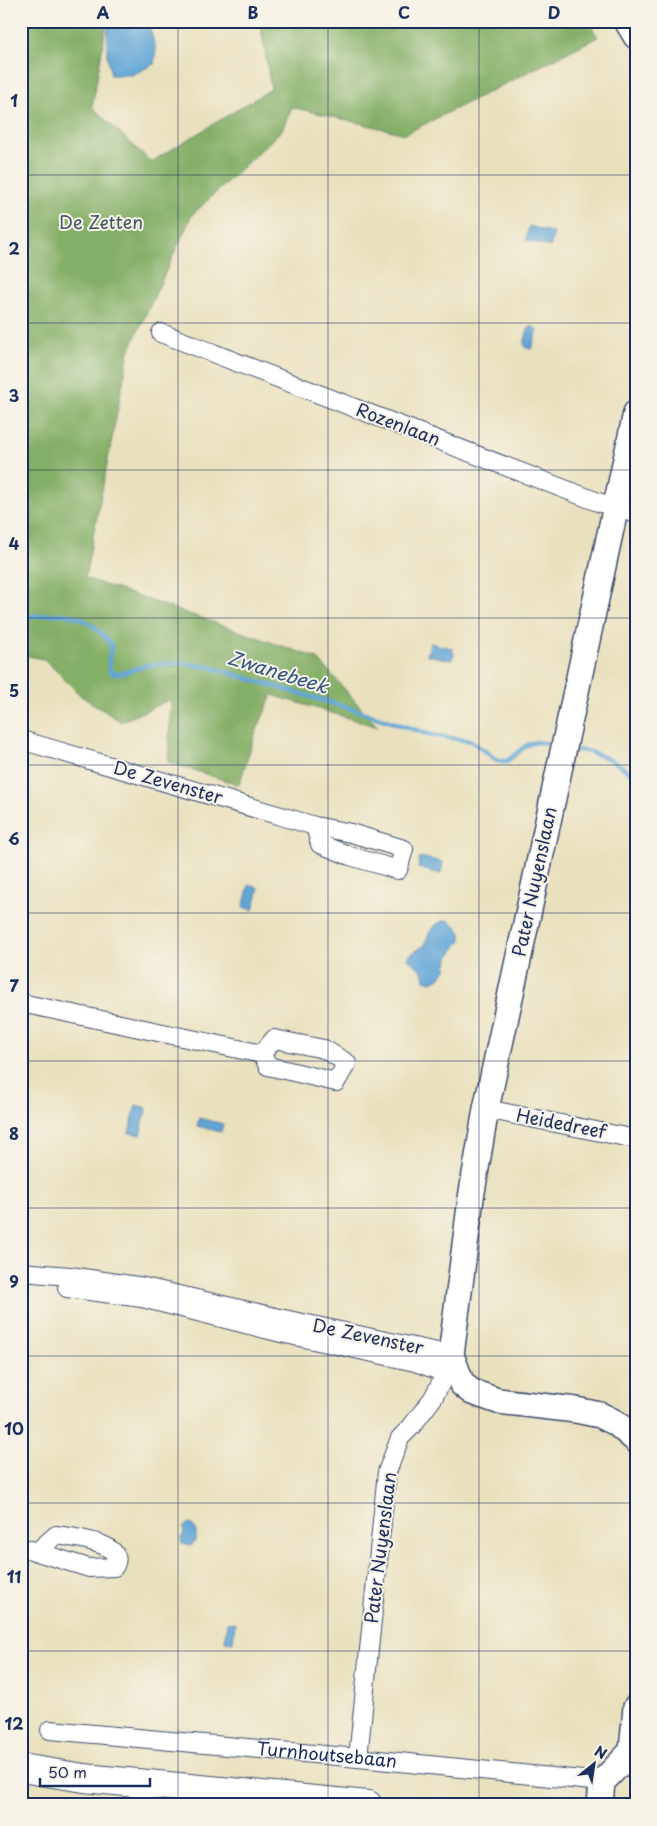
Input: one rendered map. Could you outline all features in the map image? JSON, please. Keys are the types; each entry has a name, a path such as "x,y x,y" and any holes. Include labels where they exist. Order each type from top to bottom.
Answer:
{"main road":[{"path":"21,1768 84,1778 368,1805"}],"street":[{"path":"627,21 636,36"},
{"name":"Rozenlaan","path":"161,333 625,511"},
{"name":"Pater Nuyenslaan","path":"358,1758 388,1472 400,1438 433,1398 448,1364 471,1198 486,1109 625,511 636,413"},
{"name":"De Zevenster","path":"21,740 315,826"},
{"path":"21,1003 262,1054"},
{"name":"Heidedreef","path":"486,1109 636,1139"},
{"name":"De Zevenster","path":"21,1272 70,1276 448,1364"},
{"name":"De Zevenster","path":"21,1284 143,1292"},
{"name":"Pater Nuyenslaan","path":"448,1364 462,1384 472,1392 498,1401 576,1410 600,1416 616,1422 636,1440"},
{"path":"601,1793 634,1753 636,1707"},
{"name":"Turnhoutsebaan","path":"50,1730 358,1758 601,1793"}],"green space":[{"name":"De Zetten","path":"21,21 107,21 92,107 151,162 271,89 260,21 588,21 598,37 405,134 292,107 282,130 192,215 129,351 85,578 317,658 378,727 272,695 254,737 239,785 168,762 171,699 121,722 81,696 44,659 21,655"}],"water":[{"path":"108,21 148,21 156,50 154,64 132,75 111,75 107,54"},
{"path":"529,226 554,233 550,247 526,240"},
{"path":"533,326 537,331 531,349 526,348 524,344 528,329"},
{"path":"430,643 452,648 454,655 451,660 427,655"},
{"path":"420,857 443,862 441,874 418,868"},
{"path":"249,885 259,888 253,910 243,907"},
{"path":"448,920 461,933 461,940 448,958 446,969 439,978 432,982 425,980 421,970 408,959 410,955 425,945 435,925"},
{"path":"136,1105 147,1108 140,1135 129,1133"},
{"path":"199,1118 223,1124 221,1132 197,1126"},
{"path":"187,1524 191,1524 196,1529 196,1539 191,1546 182,1544 181,1539 184,1533 183,1528"},
{"path":"227,1622 235,1623 233,1642 225,1641"}],"waterway":[{"name":"Zwanebeek","path":"21,615 31,617 65,614 89,623 111,644 109,661 111,673 119,674 148,665 182,663 209,667 349,708 431,735 471,741 498,761 507,761 527,745 536,742 551,744"},
{"name":"Zwanebeek","path":"577,750 593,753 608,759 636,777"}]}
